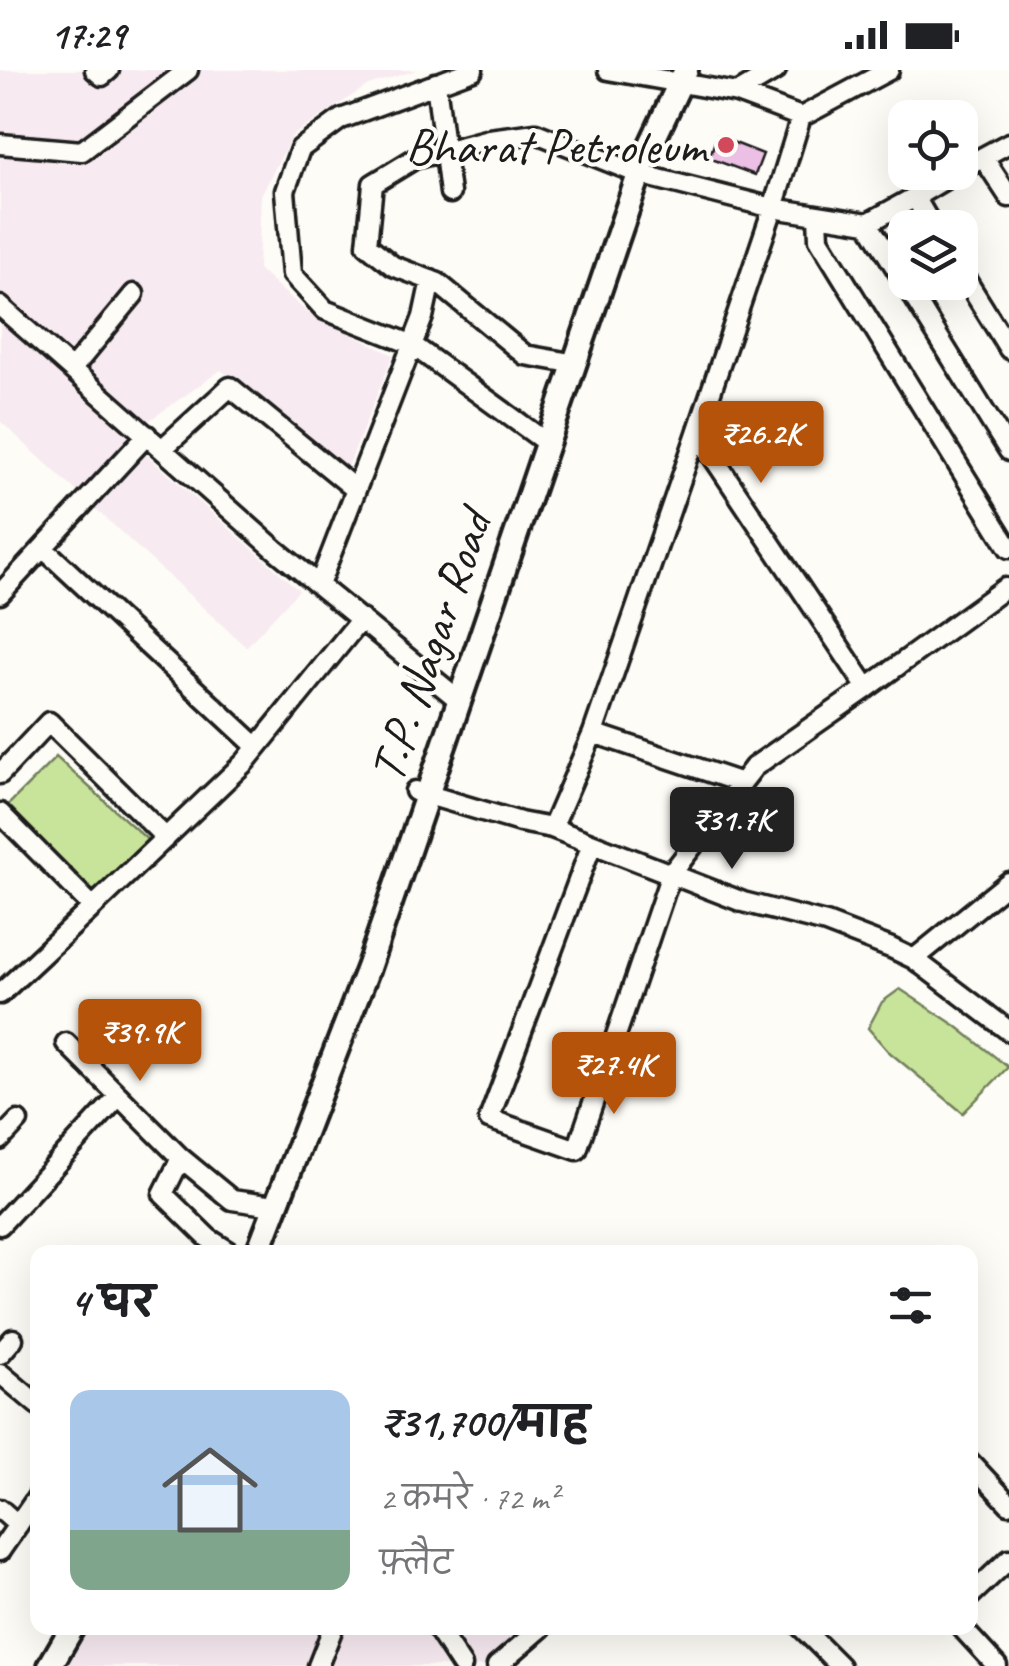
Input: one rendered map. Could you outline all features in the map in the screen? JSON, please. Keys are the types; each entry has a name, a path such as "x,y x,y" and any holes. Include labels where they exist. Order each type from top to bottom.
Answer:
{"main road":[{"name":"T.P. Nagar Road","path":"261,1245 368,968 453,695 635,172 678,75"},
{"path":"543,440 564,362 635,172"},
{"path":"250,1245 348,993 420,793"},
{"path":"38,1666 55,1635"},
{"path":"50,1666 68,1635"}],"street":[{"path":"95,70 102,76 109,70"},
{"path":"0,144 82,151 188,70"},
{"path":"474,70 341,120 300,149 285,191 292,274 324,310 411,344 543,440"},
{"path":"608,70 678,75 801,117"},
{"path":"738,93 776,70"},
{"path":"552,828 594,733 801,117 888,70"},
{"path":"436,83 450,194"},
{"path":"564,362 525,355 475,311 431,280 394,266 366,246 373,184 414,159 489,139 536,133 635,172 818,216 868,223 926,190"},
{"path":"978,160 1009,143"},
{"path":"983,157 1009,197"},
{"path":"914,197 922,210"},
{"path":"818,216 818,239 1009,548"},
{"path":"868,223 1009,451"},
{"path":"319,585 424,316 431,280"},
{"path":"72,369 134,294"},
{"path":"978,299 1009,348"},
{"path":"0,306 319,585 453,695"},
{"path":"162,450 230,387 356,489"},
{"path":"698,432 867,688"},
{"path":"0,594 146,435"},
{"path":"43,548 257,748"},
{"path":"592,844 489,1118 577,1150 671,874 754,767 1008,589"},
{"path":"0,994 257,748 361,619"},
{"path":"0,774 50,722 166,838"},
{"path":"594,733 742,783"},
{"path":"420,793 552,828 743,902 826,923 914,959 1009,1031"},
{"path":"0,814 92,907"},
{"path":"914,959 1009,882"},
{"path":"66,1044 182,1158 232,1200 267,1205"},
{"path":"0,1225 119,1096"},
{"path":"0,1140 18,1121"},
{"path":"182,1158 163,1194 219,1245"},
{"path":"0,1354 13,1339"},
{"path":"0,1373 30,1398"},
{"path":"978,1471 1009,1504"},
{"path":"0,1550 30,1508"},
{"path":"0,1509 18,1525"},
{"path":"978,1588 1009,1559"},
{"path":"318,1666 331,1635"},
{"path":"442,1635 462,1666"},
{"path":"498,1666 533,1635"},
{"path":"809,1635 840,1666"},
{"path":"968,1635 997,1666 1009,1656"},
{"path":"515,1651 528,1666"}],"shaded area":[{"path":"0,70 417,70 368,85 292,136 261,195 258,269 308,313 393,355 347,469 221,370 126,437 299,590 246,647 0,421"},
{"path":"85,1635 533,1635 497,1666 66,1666"}],"green space":[{"path":"56,757 150,842 96,894 8,805"},
{"path":"900,989 1008,1067 963,1113 888,1051 868,1028 882,1002"}],"building":[{"path":"717,136 763,154 755,175 709,158"}],"place":[{"name":"Bharat Petroleum","path":"726,145"}]}
